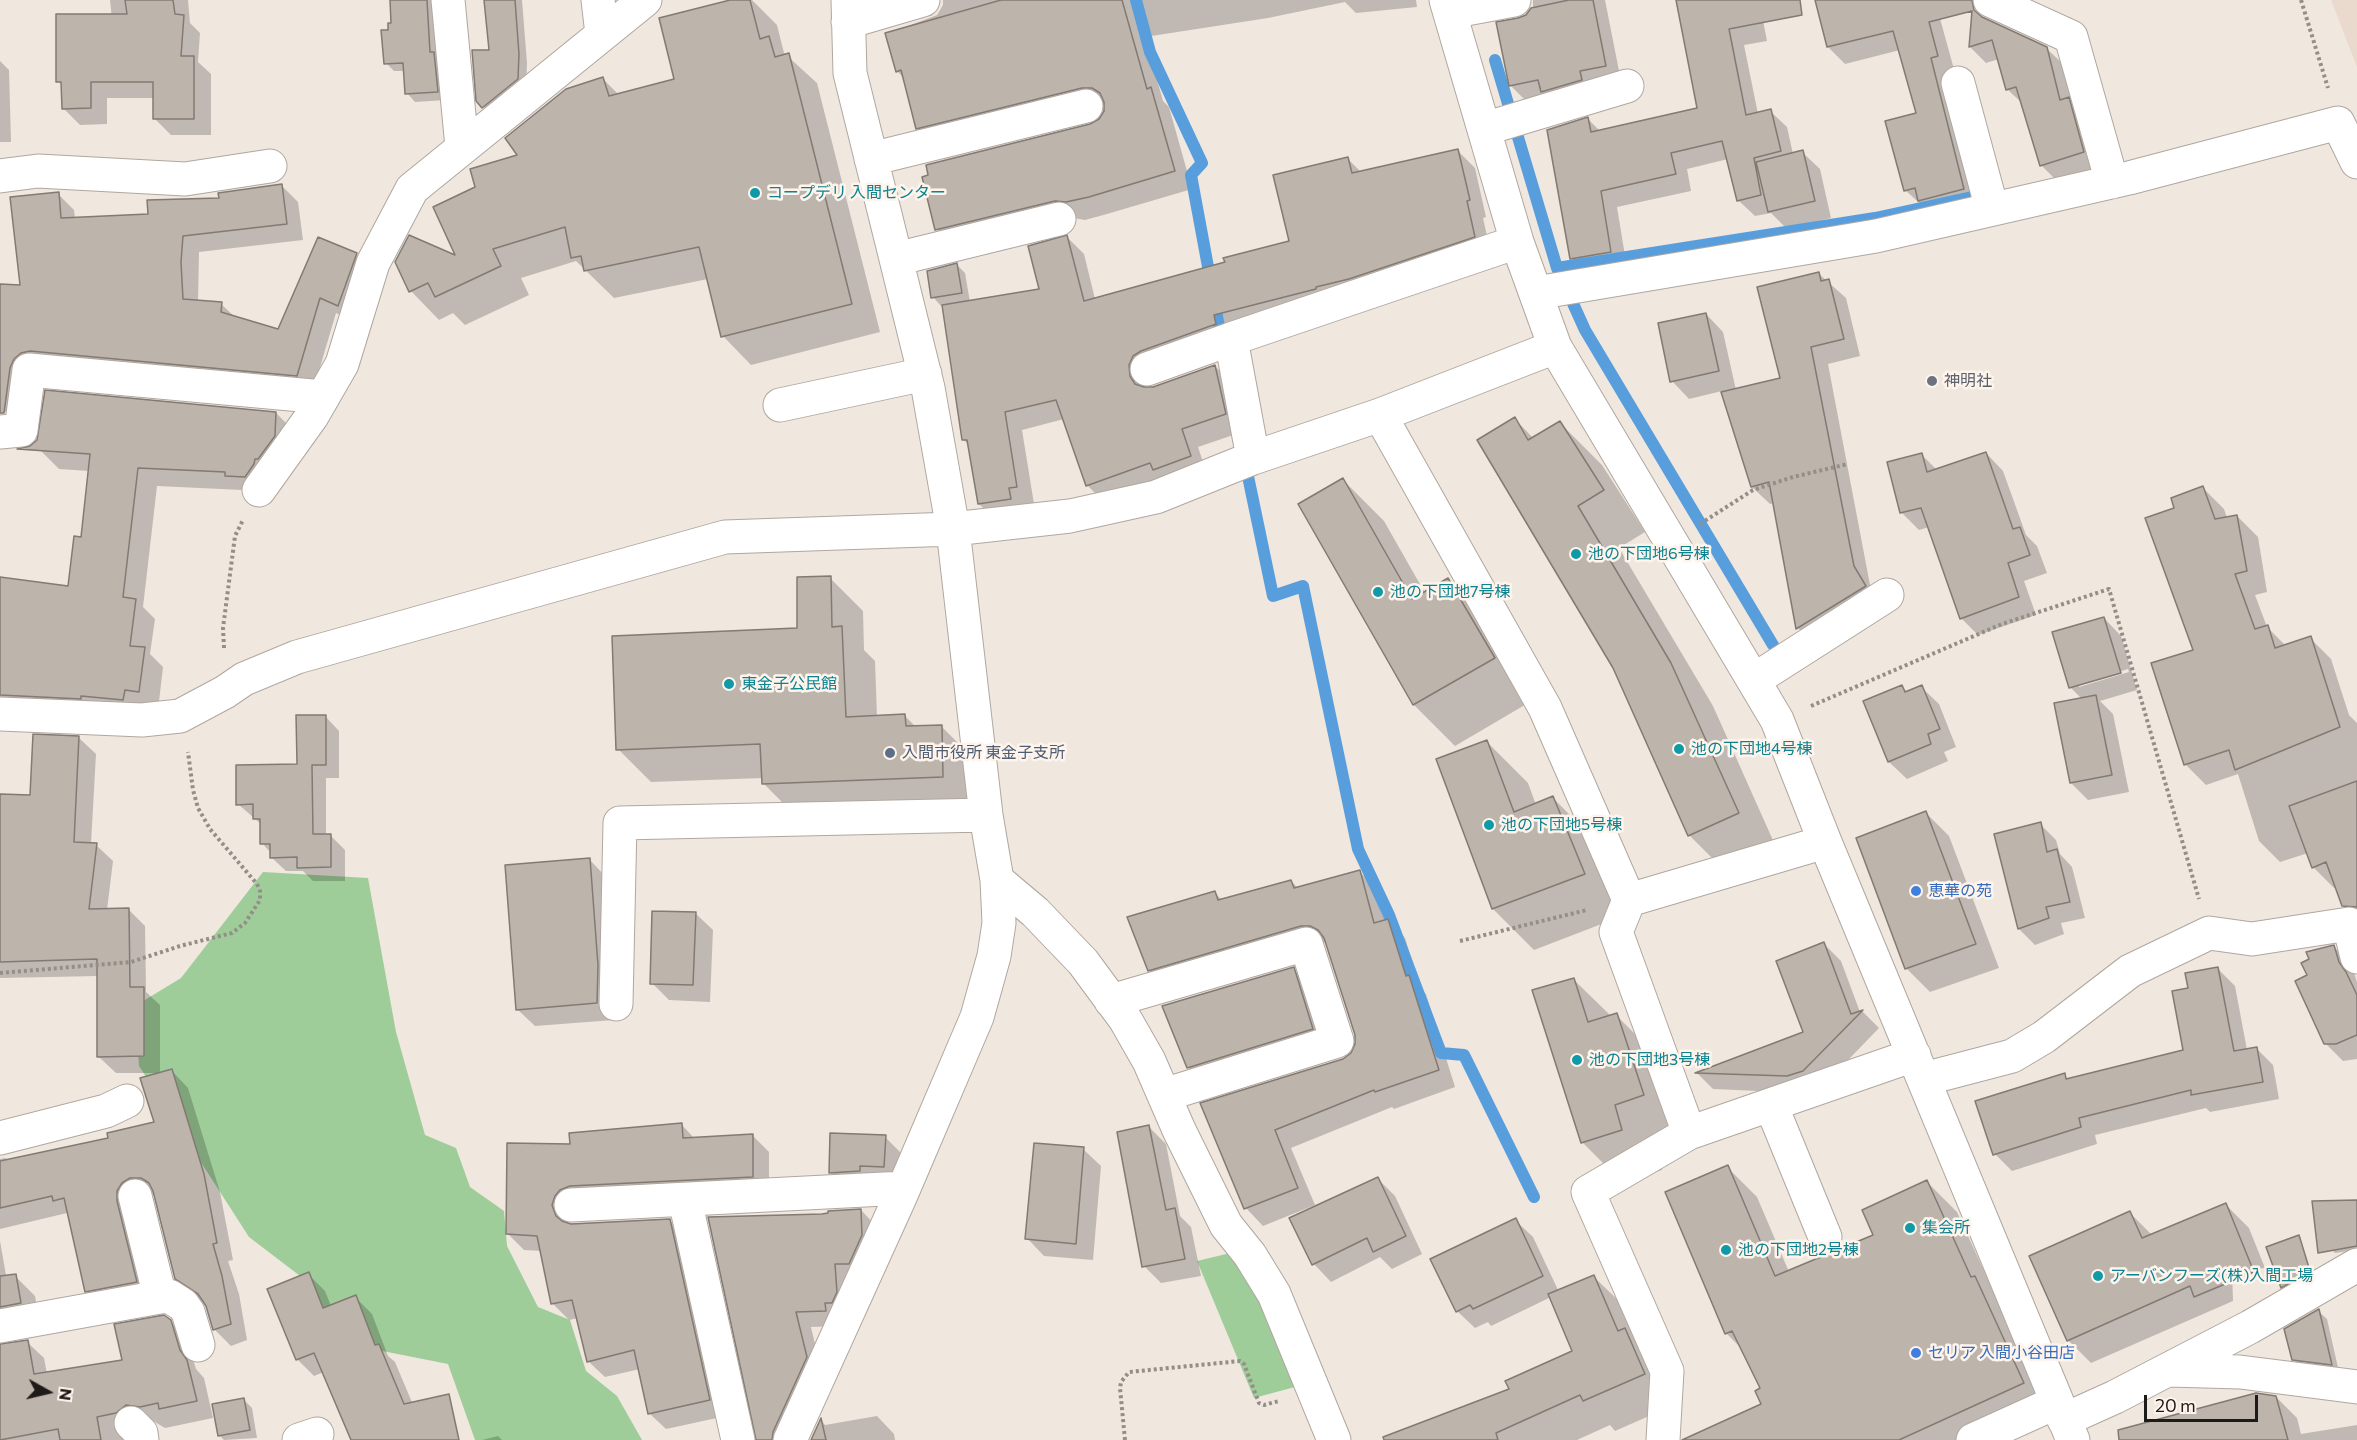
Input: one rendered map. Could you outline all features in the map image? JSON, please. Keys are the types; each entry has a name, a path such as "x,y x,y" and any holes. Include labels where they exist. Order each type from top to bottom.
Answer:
{"street":[{"path":"448,0 462,147"},
{"path":"598,0 602,34"},
{"path":"259,490 312,416 342,364 373,263 412,189 645,0"},
{"path":"790,1440 904,1188 977,1017 994,956 999,923 996,880 986,815 953,529 925,375 850,73 848,11 923,0"},
{"path":"1514,0 1448,6 1517,242 1555,347 1777,720 1825,842 2065,1421"},
{"path":"1990,0 2071,37 2112,182"},
{"path":"1958,82 1992,209"},
{"path":"1484,129 1627,86"},
{"path":"871,159 1086,106"},
{"path":"1536,293 1876,236 2112,182 2338,123 2357,162"},
{"path":"0,176 38,171 185,179 270,166"},
{"path":"896,259 1059,219"},
{"path":"1147,369 1517,242"},
{"path":"1231,339 1253,458"},
{"path":"0,714 142,720 180,716 244,679 297,657 724,537 953,529 1070,516 1156,497 1253,458 1380,415 1555,347"},
{"path":"0,432 21,430 29,370 323,397"},
{"path":"780,405 925,375"},
{"path":"1380,415 1545,708 1629,900 1616,932 1689,1133"},
{"path":"1754,680 1887,595"},
{"path":"616,1004 620,823 986,815"},
{"path":"1629,900 1825,842"},
{"path":"996,880 1035,912 1083,962 1125,1019 1149,1061 1226,1225 1250,1255 1274,1294 1334,1440"},
{"path":"1663,1440 1661,1437 1667,1371 1588,1192 1689,1133 1771,1105 1919,1067 2012,1056 2044,1037 2130,971 2209,933 2252,939 2349,924 2357,957"},
{"path":"1111,1001 1306,944 1338,1041 1164,1095"},
{"path":"0,1138 106,1111 127,1101"},
{"path":"1771,1105 1825,1237"},
{"path":"571,1205 904,1188"},
{"path":"135,1196 160,1297"},
{"path":"686,1200 738,1440"},
{"path":"1973,1440 2065,1421 2250,1327 2357,1265"},
{"path":"0,1326 169,1296 183,1305 188,1312 198,1345"},
{"path":"2167,1370 2240,1372 2357,1387"}],"path":[{"path":"2301,0 2338,123"},
{"path":"1671,542 1753,490 1793,477 1848,464"},
{"path":"225,692 223,628 235,536 259,490"},
{"path":"1777,720 2002,624 2109,589 2209,933"},
{"path":"0,973 131,962 180,946 232,933 245,924 260,900 260,891 257,884 210,830 198,808 193,790 187,740 180,716"},
{"path":"1460,941 1629,900"},
{"path":"1125,1440 1120,1388 1121,1382 1129,1372 1240,1360 1244,1364 1257,1400 1262,1406 1314,1392"}],"shaded area":[{"path":"2331,0 2357,0 2357,67"}],"green space":[{"path":"263,872 368,878 396,1032 425,1135 456,1148 470,1187 504,1211 507,1246 538,1307 570,1320 586,1371 617,1396 642,1440 475,1440 448,1364 347,1344 304,1279 249,1237 139,1066 135,1006 181,978"},
{"path":"1243,1250 1306,1384 1254,1398 1197,1261"}],"building":[{"path":"125,0 173,0 175,14 184,15 181,56 194,56 194,119 153,119 153,82 91,82 91,108 62,109 61,82 56,82 56,14 127,14"},
{"path":"390,0 427,0 430,52 434,52 438,92 405,94 403,63 384,64 381,30 388,30 388,23 391,23"},
{"path":"484,0 515,0 519,54 518,79 482,108 476,101 472,50 489,50"},
{"path":"730,0 750,0 760,39 769,36 775,57 789,53 852,304 721,337 699,247 584,271 581,256 571,258 565,227 493,249 501,266 435,297 428,283 409,292 395,262 409,235 455,255 433,207 475,187 470,169 517,155 505,138 566,89 603,77 609,96 674,79 659,18"},
{"path":"1001,0 1122,0 1147,89 1151,87 1175,171 1089,197 1066,202 1055,201 935,230 922,177 928,175 926,165 1090,124 1099,119 1104,111 1104,102 1100,93 1092,88 1082,88 916,129 901,70 896,72 885,33"},
{"path":"1569,0 1593,0 1606,66 1580,71 1582,80 1541,92 1538,80 1509,86 1496,22 1526,15 1531,8"},
{"path":"1676,0 1800,0 1802,15 1729,29 1746,115 1771,109 1781,151 1754,158 1761,195 1737,201 1722,141 1671,153 1676,174 1601,191 1611,252 1570,259 1547,130 1588,117 1591,132 1697,108"},
{"path":"1815,0 1972,0 1974,10 1982,17 2047,47 2060,100 2069,97 2084,152 2040,166 2016,87 2006,90 1992,40 1969,47 1972,11 1929,22 1938,56 1931,58 1964,189 1918,201 1915,188 1904,191 1885,121 1916,113 1893,31 1827,47"},
{"path":"1458,149 1470,200 1467,201 1475,237 1349,279 1316,287 1316,289 1214,315 1216,324 1133,356 1129,365 1130,376 1135,384 1144,387 1153,387 1215,365 1226,414 1182,429 1191,456 1153,470 1150,463 1086,486 1056,400 1005,412 1017,487 1009,488 1011,499 978,504 967,440 962,440 942,305 1039,289 1028,246 1067,235 1084,301 1225,262 1223,258 1289,241 1273,175 1348,157 1352,173"},
{"path":"1803,150 1815,201 1768,212 1756,162"},
{"path":"282,184 287,224 183,236 181,262 183,299 222,302 221,312 278,329 318,237 357,253 338,306 320,298 297,376 30,351 21,353 14,359 10,368 4,413 0,413 0,284 20,285 10,197 59,192 61,218 148,214 147,200 219,198 218,193"},
{"path":"957,263 962,293 931,298 927,271"},
{"path":"1819,272 1821,281 1829,279 1844,339 1811,347 1854,566 1866,586 1796,629 1769,482 1751,487 1721,392 1780,378 1757,287"},
{"path":"1706,313 1719,371 1670,382 1658,323"},
{"path":"45,390 276,412 275,436 258,459 255,459 245,477 225,476 225,472 138,468 123,597 136,599 130,646 145,647 139,692 125,690 123,700 81,696 81,699 0,695 0,577 68,586 74,536 81,537 90,454 17,449 30,446 37,440"},
{"path":"1515,417 1528,440 1560,421 1604,490 1578,506 1671,663 1739,813 1688,836 1613,668 1477,440"},
{"path":"1986,452 2013,529 2020,527 2030,555 2008,563 2019,597 1960,619 1921,508 1900,513 1887,462 1922,453 1927,472"},
{"name":"池の下団地7号棟","path":"1343,478 1412,599 1448,578 1495,658 1413,705 1298,504"},
{"path":"2203,486 2215,519 2237,515 2247,571 2235,574 2255,629 2268,625 2275,648 2311,636 2340,727 2235,770 2229,750 2184,765 2151,663 2193,650 2145,518 2174,508 2171,498"},
{"name":"東金子公民館","path":"831,576 832,627 842,626 846,717 905,714 906,726 942,725 943,777 762,784 760,744 616,750 612,636 797,628 797,577"},
{"path":"2104,617 2121,673 2069,688 2052,632"},
{"path":"1902,685 1905,692 1922,685 1940,729 1928,734 1931,744 1888,762 1863,701"},
{"path":"2096,695 2112,775 2070,783 2054,703"},
{"path":"296,715 326,715 326,765 312,765 313,834 331,834 331,867 297,868 297,857 270,858 270,844 260,844 260,819 253,819 253,804 236,805 236,765 297,764"},
{"path":"33,734 79,736 74,842 97,843 89,909 129,908 130,987 144,987 144,1056 97,1057 97,959 0,962 0,794 30,795"},
{"name":"池の下団地5号棟","path":"1487,740 1514,812 1553,796 1585,874 1492,909 1436,759"},
{"path":"2357,781 2357,907 2342,906 2326,862 2312,868 2289,806"},
{"name":"恵華の苑","path":"1926,811 1976,944 1905,969 1856,838"},
{"path":"2041,822 2047,852 2057,849 2070,902 2046,907 2049,918 2018,929 1994,834"},
{"path":"590,858 598,965 597,1003 516,1010 505,865"},
{"path":"1360,870 1374,923 1388,919 1406,976 1409,975 1439,1070 1375,1092 1374,1090 1275,1130 1298,1188 1244,1209 1200,1103 1343,1059 1351,1053 1355,1044 1355,1035 1324,938 1318,930 1310,926 1301,926 1148,971 1127,917 1215,891 1218,900 1291,880 1294,888"},
{"path":"652,911 696,912 693,985 650,984"},
{"path":"1824,942 1851,1014 1863,1010 1803,1071 1787,1076 1695,1073 1803,1032 1776,961"},
{"path":"2334,945 2339,962 2357,995 2357,1035 2336,1044 2324,1044 2295,981 2307,975 2301,963 2309,959 2306,952"},
{"path":"1294,967 1313,1029 1187,1068 1162,1006"},
{"path":"2218,967 2234,1051 2257,1047 2263,1082 2191,1095 2191,1090 2079,1118 2081,1127 1993,1155 1975,1101 2065,1073 2066,1079 2183,1050 2172,991 2188,988 2185,973"},
{"name":"池の下団地3号棟","path":"1574,978 1588,1022 1617,1013 1644,1095 1615,1105 1622,1130 1581,1143 1532,990"},
{"path":"172,1069 204,1174 217,1243 213,1244 231,1324 213,1330 206,1306 198,1294 175,1279 153,1191 149,1183 141,1178 130,1178 122,1183 117,1191 117,1201 137,1282 85,1292 64,1198 53,1201 52,1196 0,1208 0,1161 108,1138 107,1133 154,1122 140,1078"},
{"path":"682,1123 683,1138 753,1134 753,1177 570,1186 560,1190 552,1205 556,1216 571,1224 670,1219 710,1400 648,1414 634,1350 587,1362 572,1300 551,1304 537,1236 506,1234 507,1143 570,1144 569,1133"},
{"path":"1149,1125 1166,1210 1175,1208 1185,1259 1142,1267 1117,1132"},
{"path":"830,1133 886,1135 884,1167 860,1166 860,1171 829,1173"},
{"path":"1034,1143 1084,1147 1076,1244 1025,1239"},
{"path":"1728,1165 1775,1276 1873,1235 1862,1210 1927,1180 1971,1277 1975,1276 2024,1383 1899,1440 1682,1440 1761,1404 1755,1391 1760,1388 1732,1331 1725,1334 1665,1192"},
{"path":"1378,1177 1406,1236 1373,1252 1367,1238 1312,1265 1289,1218"},
{"path":"2357,1200 2357,1246 2318,1253 2312,1201"},
{"name":"アーバンフーズ(株)入間工場","path":"2226,1203 2254,1272 2194,1297 2190,1286 2067,1341 2029,1256 2130,1211 2142,1238"},
{"path":"861,1209 862,1235 849,1264 835,1264 837,1292 832,1303 825,1303 826,1311 796,1312 807,1357 773,1432 772,1440 756,1440 708,1217 822,1214 828,1211"},
{"path":"1516,1218 1543,1276 1473,1309 1470,1305 1456,1312 1430,1259"},
{"path":"2299,1235 2310,1271 2281,1288 2266,1247"},
{"path":"309,1272 323,1308 356,1295 375,1345 379,1344 404,1404 449,1394 459,1440 351,1440 314,1353 296,1360 267,1289"},
{"path":"16,1274 21,1303 0,1307 0,1276"},
{"path":"1594,1275 1618,1331 1625,1328 1645,1374 1583,1401 1580,1395 1496,1433 1498,1440 1384,1440 1383,1437 1509,1389 1505,1381 1572,1351 1548,1294"},
{"path":"2319,1309 2332,1365 2292,1360 2284,1329"},
{"path":"164,1315 171,1320 180,1350 187,1360 197,1401 159,1409 158,1403 140,1407 126,1405 116,1413 97,1417 101,1440 60,1440 58,1429 0,1440 0,1344 28,1340 34,1374 122,1360 114,1324"},
{"path":"2256,1393 2276,1396 2288,1440 2119,1440 2118,1430"},
{"path":"244,1398 250,1430 218,1436 212,1404"},
{"path":"821,1418 826,1440 811,1440"}],"waterway":[{"path":"1136,0 1150,52 1202,163 1191,175 1211,283"},
{"path":"1495,60 1557,268 1585,330 1773,645"},
{"path":"1557,268 1875,218 1986,194"},
{"path":"1214,300 1222,342"},
{"path":"1245,462 1273,596 1303,586 1358,849 1389,915 1441,1053 1464,1055 1534,1197"}],"place":[{"name":"コープデリ 入間センター","path":"755,193"},
{"name":"神明社","path":"1932,381"},
{"name":"池の下団地6号棟","path":"1576,554"},
{"name":"池の下団地7号棟","path":"1378,592"},
{"name":"東金子公民館","path":"729,684"},
{"name":"池の下団地4号棟","path":"1679,749"},
{"name":"入間市役所 東金子支所","path":"890,753"},
{"name":"池の下団地5号棟","path":"1489,825"},
{"name":"恵華の苑","path":"1916,891"},
{"name":"池の下団地3号棟","path":"1577,1060"},
{"name":"集会所","path":"1910,1228"},
{"name":"池の下団地2号棟","path":"1726,1250"},
{"name":"アーバンフーズ(株)入間工場","path":"2098,1276"},
{"name":"セリア 入間小谷田店","path":"1916,1353"}]}
